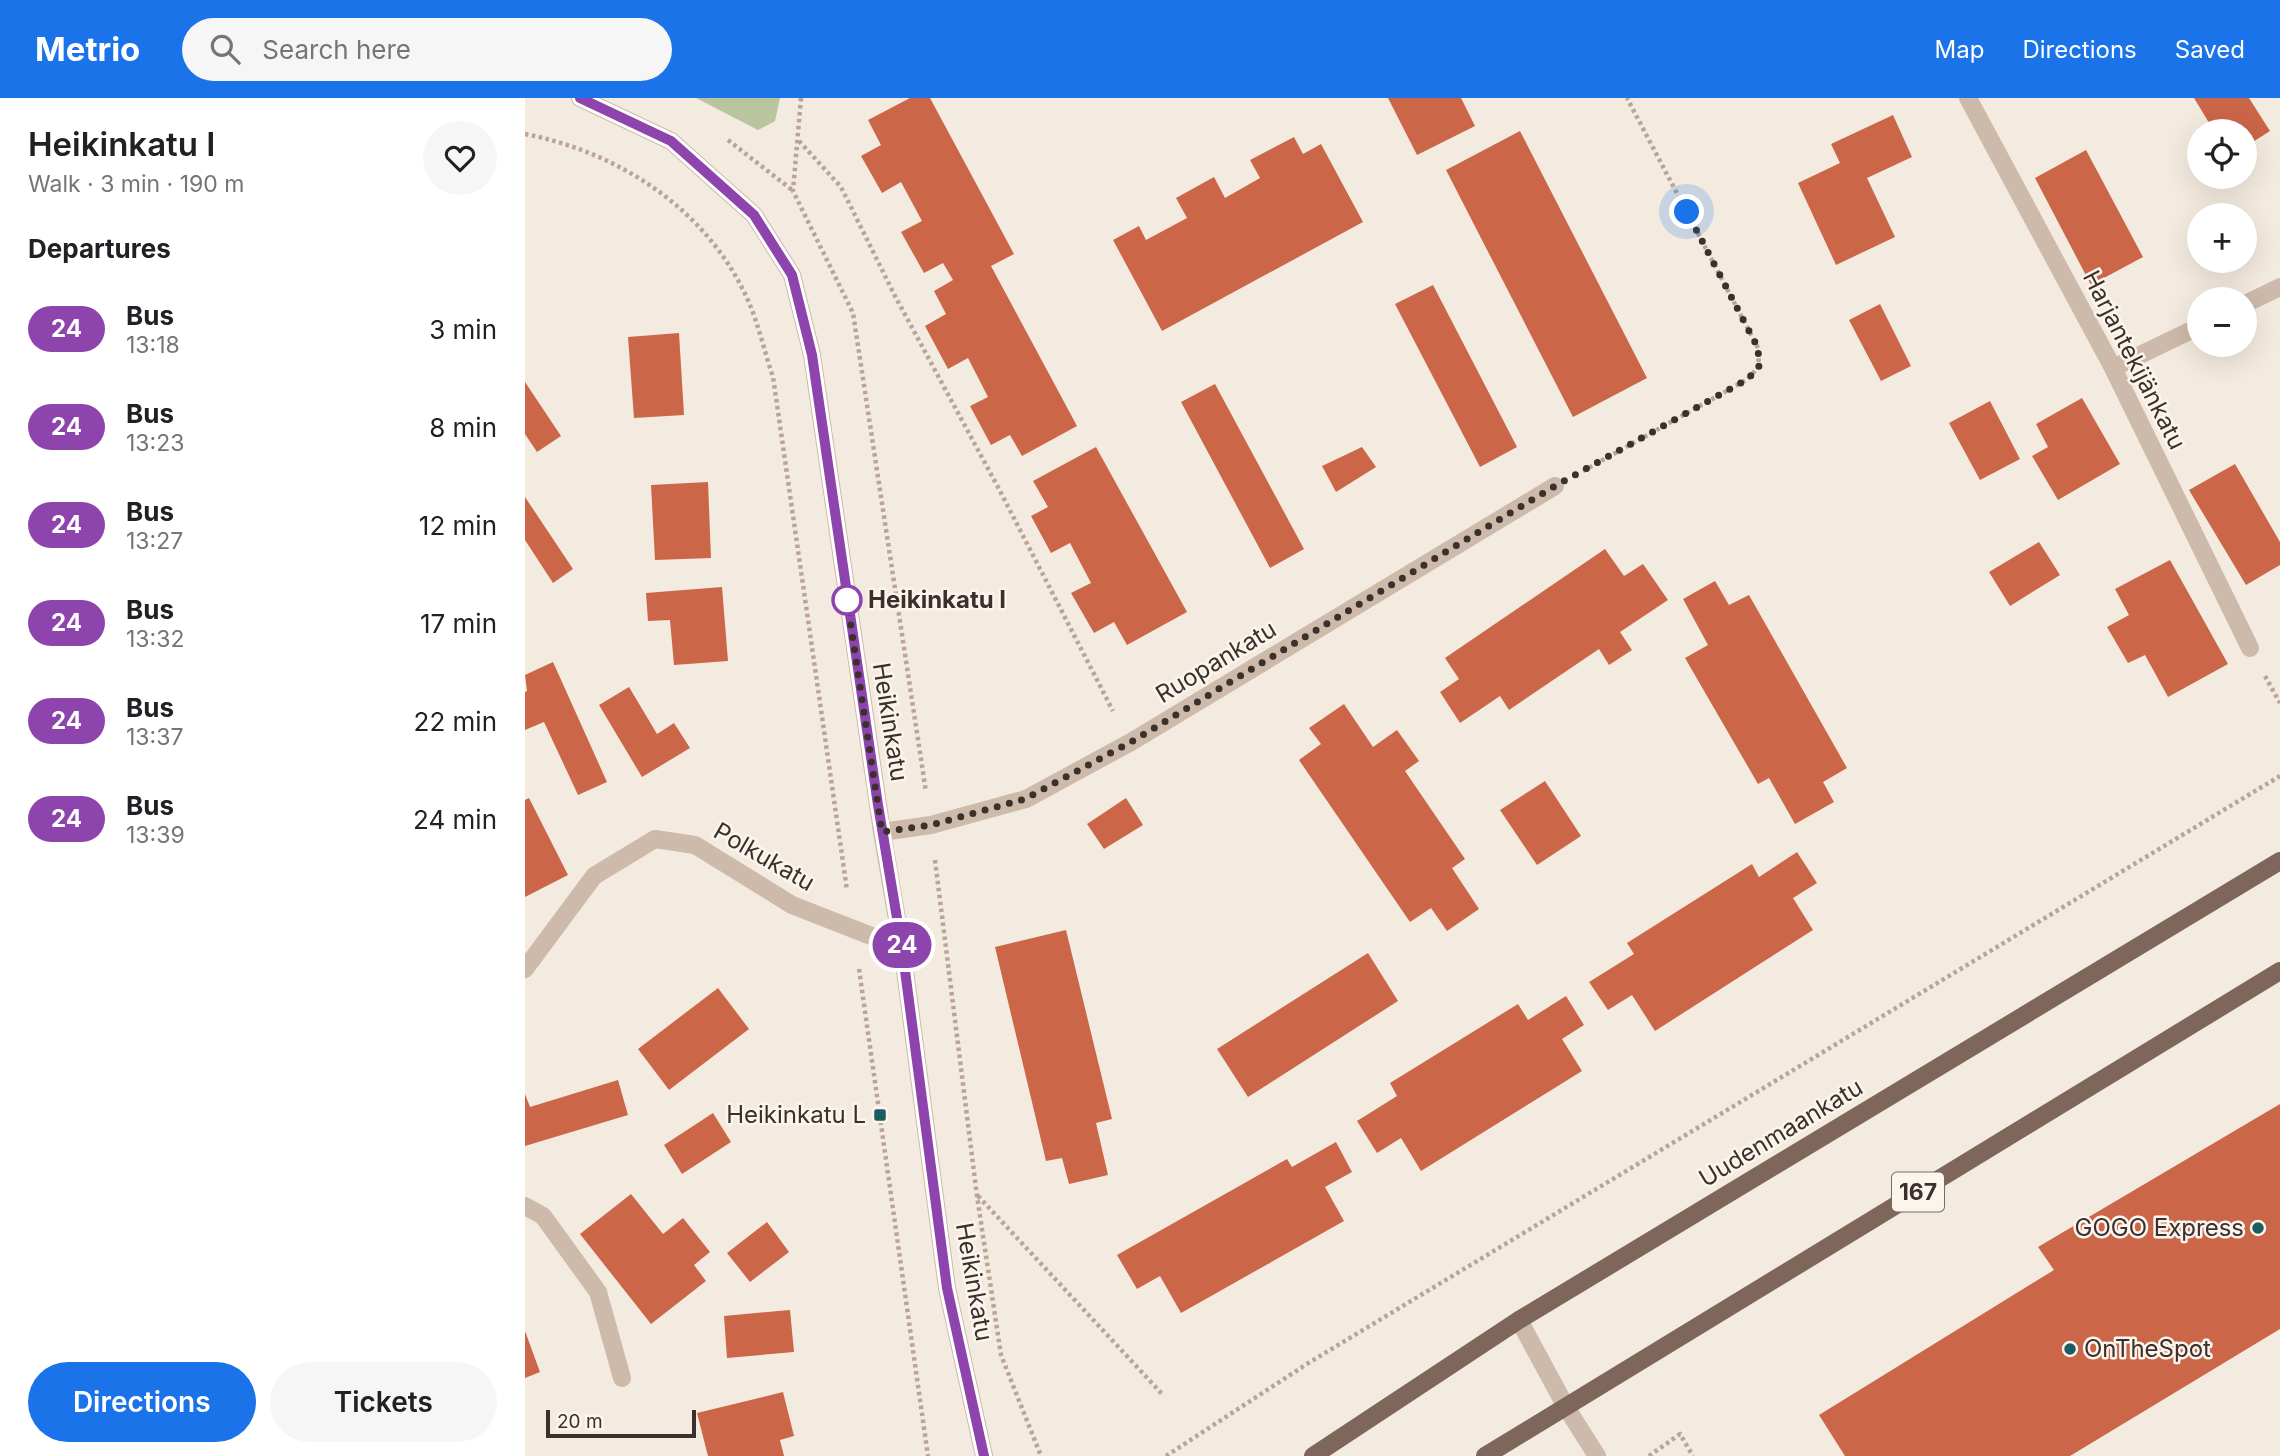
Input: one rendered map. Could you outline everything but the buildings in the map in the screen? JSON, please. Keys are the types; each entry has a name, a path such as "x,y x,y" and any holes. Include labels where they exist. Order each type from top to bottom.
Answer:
{"main road":[{"name":"Uudenmaankatu","path":"1313,1456 1519,1320 2280,861"},
{"name":"167","path":"1485,1456 2280,971"}],"street":[{"name":"Heikinkatu","path":"580,98 671,141 754,215 792,275 812,355 882,832 902,948 947,1288 984,1456"},
{"name":"Harjantekijänkatu","path":"1968,98 2113,368 2250,648"},
{"path":"2257,298 2280,287"},
{"path":"2113,368 2187,332"},
{"name":"Ruopankatu","path":"882,832 931,825 1025,799 1131,742 1555,486"},
{"name":"Polkukatu","path":"525,969 594,876 655,839 695,845 792,905 902,948"},
{"path":"525,1206 543,1216 598,1292 622,1378"},
{"path":"1519,1320 1566,1407 1597,1456"}],"path":[{"path":"801,98 793,191 853,313 931,825 977,1196 1001,1355 1041,1456"},
{"path":"1555,486 1748,379 1759,366 1758,348 1627,98"},
{"path":"525,134 549,138 627,170 674,201 716,246 746,296 773,377 928,1456"},
{"path":"799,140 841,187 895,296 1131,742"},
{"path":"1166,1456 1322,1354 2280,776"},
{"path":"893,892 939,886"},
{"path":"977,1196 1164,1396"},
{"path":"1649,1456 1680,1434 1693,1456"}],"green space":[{"path":"696,98 780,98 775,121 758,130"}],"bus line":[{"name":"24","path":"580,98 671,141 754,215 792,275 812,355 878,805 902,948 947,1288 984,1456"}],"place":[{"name":"Heikinkatu I","path":"847,600"},
{"name":"Heikinkatu L","path":"880,1115"},
{"name":"GOGO Express","path":"2258,1228"},
{"name":"OnTheSpot","path":"2070,1349"}],"route":[{"path":"847,600 882,832 931,825 1025,799 1131,742 1555,486 1748,379 1759,366 1758,348 1687,212"}]}
